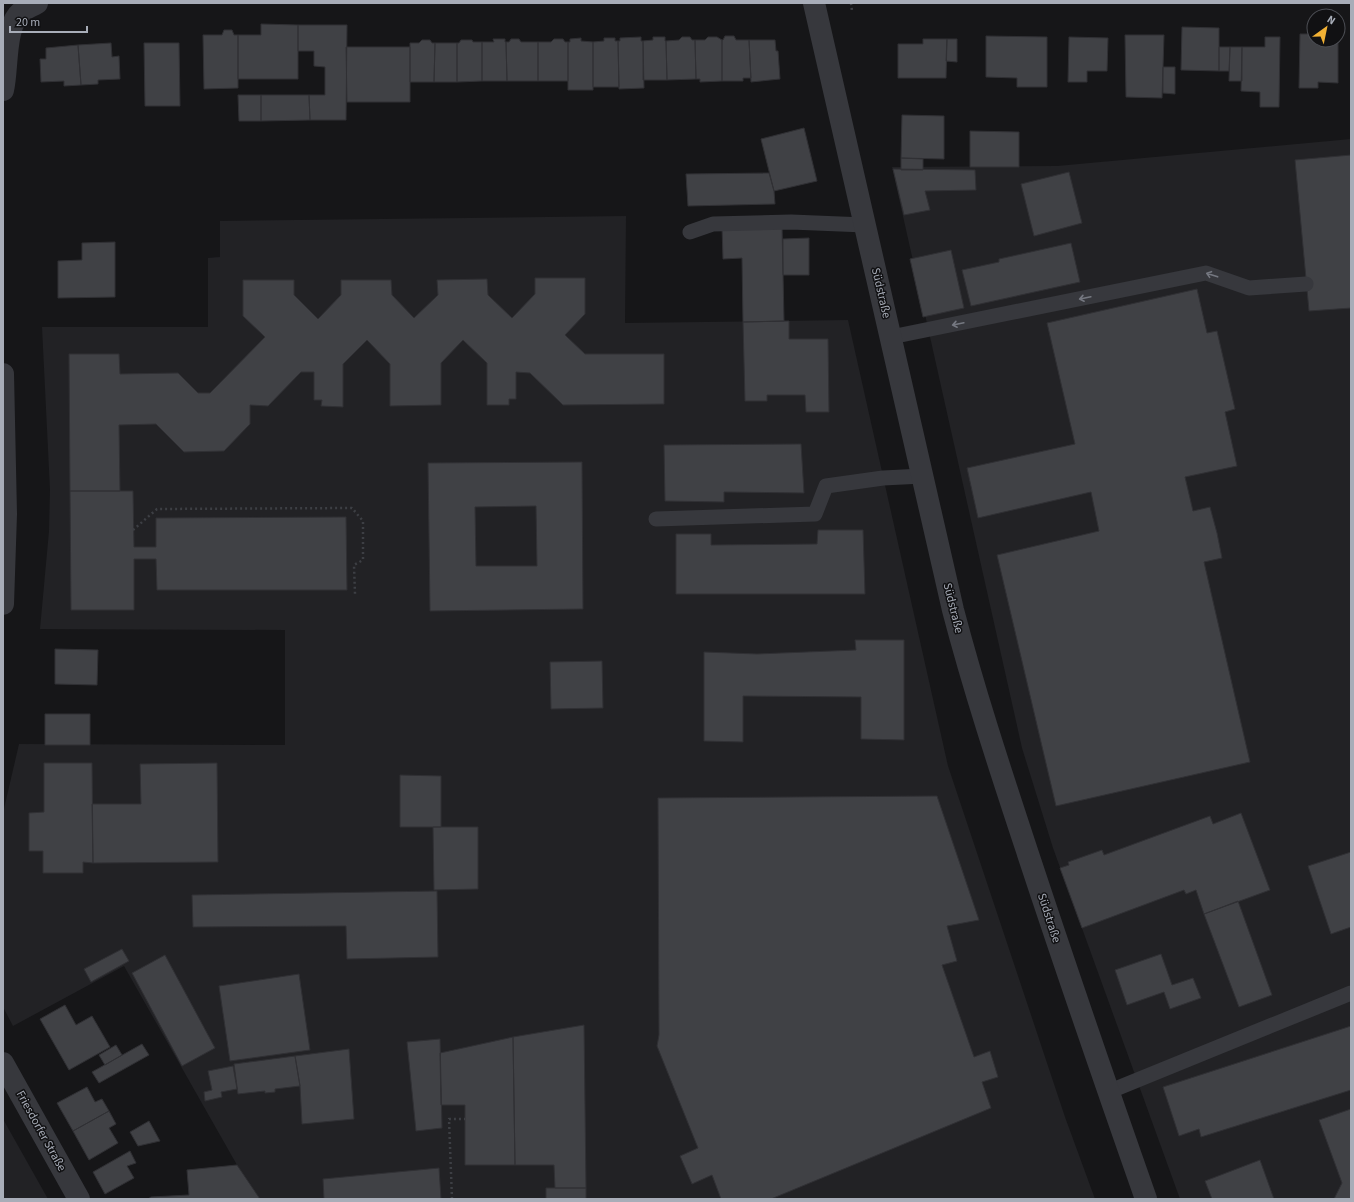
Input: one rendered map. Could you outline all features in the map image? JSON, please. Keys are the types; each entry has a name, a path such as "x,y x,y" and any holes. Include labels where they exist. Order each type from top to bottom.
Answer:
{"street":[{"path":"3,90 8,45 15,19 20,12 37,3"},
{"name":"Südstraße","path":"814,3 953,610 968,665 1024,841 1108,1092 1146,1199"},
{"path":"3,374 6,514 3,604"},
{"name":"Friesdorfer Straße","path":"3,1064 79,1199"}],"lane":[{"path":"690,232 713,224 791,222 865,225"},
{"path":"891,337 1206,273 1249,288 1306,284"},
{"path":"656,519 815,514 826,486 883,478 923,476"},
{"path":"1108,1092 1351,993"}],"path":[{"path":"851,3 852,11"},
{"path":"134,530 157,509 352,508 363,521 363,560 354,565 355,594"},
{"path":"452,1199 449,1119 465,1119"}],"shaded area":[{"path":"1351,139 1351,1199 1180,1199 1053,848 1022,748 892,167 1057,166"},
{"path":"626,216 625,323 848,320 948,766 1065,1117 1095,1199 260,1199 237,1165 124,966 13,1026 3,1007 3,813 19,744 285,745 285,630 40,629 49,531 50,490 42,327 208,327 208,258 220,257 220,221"},
{"path":"3,1119 48,1199 3,1199"}],"building":[{"path":"261,24 298,25 298,79 238,79 238,35 261,35"},
{"path":"298,25 347,25 346,120 310,120 309,95 325,95 325,67 314,66 314,51 298,51"},
{"path":"1182,27 1219,28 1219,71 1181,70"},
{"path":"224,30 232,30 234,35 238,35 238,88 204,89 203,35 222,35"},
{"path":"1300,34 1306,34 1306,48 1338,48 1338,83 1318,82 1318,88 1299,88"},
{"path":"1125,35 1164,35 1162,98 1126,97"},
{"path":"725,36 734,36 736,40 749,40 751,78 743,78 743,81 722,81 722,40"},
{"path":"986,36 1047,37 1047,87 1017,87 1017,78 986,77"},
{"path":"641,37 641,41 643,41 644,88 619,89 618,41 620,41 620,38"},
{"path":"653,37 665,37 667,80 643,80 643,41 653,40"},
{"path":"682,37 690,37 692,40 695,40 696,79 667,80 666,41 679,40"},
{"path":"708,37 717,37 722,40 722,81 700,82 700,79 696,79 695,40 705,40"},
{"path":"1069,37 1108,38 1107,71 1087,71 1087,82 1068,82"},
{"path":"1265,37 1280,37 1279,107 1260,107 1260,92 1241,91 1242,47 1265,47"},
{"path":"581,38 581,41 593,42 593,90 568,90 568,42 570,42 570,39"},
{"path":"604,38 615,38 615,41 618,41 619,87 593,87 593,42 604,41"},
{"path":"493,39 505,39 506,42 507,81 482,81 482,42 494,42"},
{"path":"511,39 519,39 521,42 538,42 538,81 507,81 506,42 509,42"},
{"path":"554,39 563,39 565,42 568,42 568,81 538,81 538,42 551,42"},
{"path":"923,39 947,39 946,78 898,78 898,44 923,44"},
{"path":"947,39 957,39 957,62 946,61"},
{"path":"422,40 430,40 432,43 435,43 434,82 410,82 410,43 419,43"},
{"path":"461,40 482,42 482,81 457,82 457,43"},
{"path":"749,40 775,40 776,51 778,51 780,79 751,82"},
{"path":"111,43 112,57 119,56 120,79 98,80 98,84 81,85 78,45"},
{"path":"144,43 179,43 180,106 145,106"},
{"path":"435,43 457,43 457,82 434,82"},
{"path":"78,45 81,85 64,86 64,81 41,82 40,59 46,59 46,48"},
{"path":"346,47 410,47 410,102 347,102"},
{"path":"1219,47 1230,47 1229,71 1219,71"},
{"path":"1230,47 1242,47 1242,81 1229,81"},
{"path":"1163,67 1175,67 1175,94 1163,93"},
{"path":"238,95 261,95 261,121 239,121"},
{"path":"261,95 309,95 310,120 261,121"},
{"path":"902,115 944,116 944,159 901,158"},
{"path":"804,128 817,181 774,191 761,139"},
{"path":"970,131 1019,132 1019,167 970,167"},
{"path":"1351,155 1351,308 1309,311 1295,160"},
{"path":"901,158 923,159 923,170 901,170"},
{"path":"893,169 975,170 976,190 925,191 930,210 904,215"},
{"path":"1069,172 1082,223 1034,236 1021,184"},
{"path":"769,173 774,191 775,204 688,206 686,174"},
{"path":"782,226 784,321 743,322 742,258 723,259 722,227"},
{"path":"809,238 809,275 783,275 783,239"},
{"path":"115,242 115,297 58,298 58,261 82,260 82,243"},
{"path":"1071,243 1080,282 971,306 962,270 999,262 999,259"},
{"path":"951,250 964,308 923,317 910,259"},
{"path":"535,278 585,278 585,314 565,335 585,354 664,354 664,404 563,405 530,373 516,372 516,399 509,399 509,405 487,405 487,363 463,340 441,363 441,405 390,406 390,364 367,340 343,364 343,407 321,406 322,400 314,400 314,372 301,372 268,406 250,405 250,424 224,451 184,452 156,424 119,425 120,491 70,491 69,354 119,354 120,374 178,373 198,393 210,393 265,337 243,316 243,280 294,280 294,295 318,319 341,295 341,280 391,280 392,295 414,318 438,295 437,280 487,279 488,295 512,318 535,294"},
{"path":"1197,289 1207,333 1217,331 1235,409 1225,412 1237,466 1185,477 1193,511 1210,507 1217,533 1222,558 1204,562 1250,762 1056,806 997,555 1099,531 1091,492 978,518 967,468 1075,444 1047,323"},
{"path":"789,321 789,339 828,339 829,412 806,412 805,395 767,395 767,401 745,401 743,322"},
{"path":"801,444 804,493 724,492 724,502 665,501 664,445"},
{"path":"582,462 583,609 430,611 428,463","holes":["536,506 537,566 476,566 475,507"]},
{"path":"70,491 133,491 134,547 156,547 156,518 346,517 347,590 157,590 156,559 134,559 134,610 71,610"},
{"path":"818,530 863,530 865,594 676,594 676,534 711,534 711,545 817,544"},
{"path":"855,640 904,640 904,740 861,739 861,697 743,696 743,742 704,741 704,652 757,654 856,650"},
{"path":"55,649 98,650 97,685 55,684"},
{"path":"602,661 603,708 551,709 550,662"},
{"path":"45,714 90,714 90,745 45,745"},
{"path":"44,763 92,763 93,863 83,862 83,873 43,873 43,851 29,851 29,813 44,812"},
{"path":"217,763 218,862 93,863 92,804 141,804 140,764"},
{"path":"400,775 441,776 441,827 400,827"},
{"path":"937,796 979,920 947,926 957,961 942,965 974,1057 990,1051 998,1077 982,1082 991,1108 771,1199 721,1199 712,1175 692,1184 680,1156 698,1148 657,1046 659,1035 658,798"},
{"path":"1241,813 1270,890 1204,914 1196,890 1186,894 1184,890 1082,928 1060,868 1069,865 1068,862 1102,850 1104,855 1210,816 1213,824"},
{"path":"433,827 478,827 478,889 434,890"},
{"path":"1351,852 1351,927 1331,934 1308,866"},
{"path":"437,891 438,957 347,959 346,926 193,927 192,895"},
{"path":"1238,901 1272,995 1239,1007 1204,914"},
{"path":"122,949 129,961 91,982 84,969"},
{"path":"1161,954 1172,985 1193,978 1201,998 1170,1009 1164,992 1127,1005 1115,970"},
{"path":"165,955 215,1048 182,1066 132,973"},
{"path":"299,974 310,1050 230,1061 219,986"},
{"path":"65,1005 76,1025 92,1016 110,1047 69,1070 40,1019"},
{"path":"584,1025 586,1188 555,1188 554,1165 515,1165 513,1037"},
{"path":"1351,1026 1351,1090 1201,1137 1199,1129 1179,1136 1163,1087"},
{"path":"513,1037 515,1165 465,1165 465,1105 441,1105 440,1053"},
{"path":"440,1039 442,1128 416,1131 407,1042"},
{"path":"142,1044 149,1055 99,1083 92,1072"},
{"path":"116,1045 122,1055 105,1065 99,1055"},
{"path":"349,1049 354,1119 302,1124 300,1086 295,1056"},
{"path":"295,1056 300,1086 275,1089 275,1092 265,1093 265,1091 238,1094 234,1064"},
{"path":"233,1066 237,1089 221,1092 222,1097 205,1101 204,1092 212,1090 208,1071"},
{"path":"87,1087 95,1102 102,1099 109,1111 73,1131 57,1103"},
{"path":"1351,1109 1351,1199 1334,1199 1342,1183 1319,1120"},
{"path":"109,1111 116,1124 109,1128 118,1143 89,1160 73,1131"},
{"path":"149,1121 160,1141 138,1146 130,1132"},
{"path":"130,1151 136,1163 127,1166 134,1178 105,1194 93,1172"},
{"path":"1260,1160 1274,1199 1212,1199 1205,1181"},
{"path":"237,1165 260,1199 148,1199 151,1197 189,1195 187,1170"},
{"path":"439,1168 441,1199 324,1199 323,1179"},
{"path":"546,1188 586,1188 586,1199 546,1199"}]}
